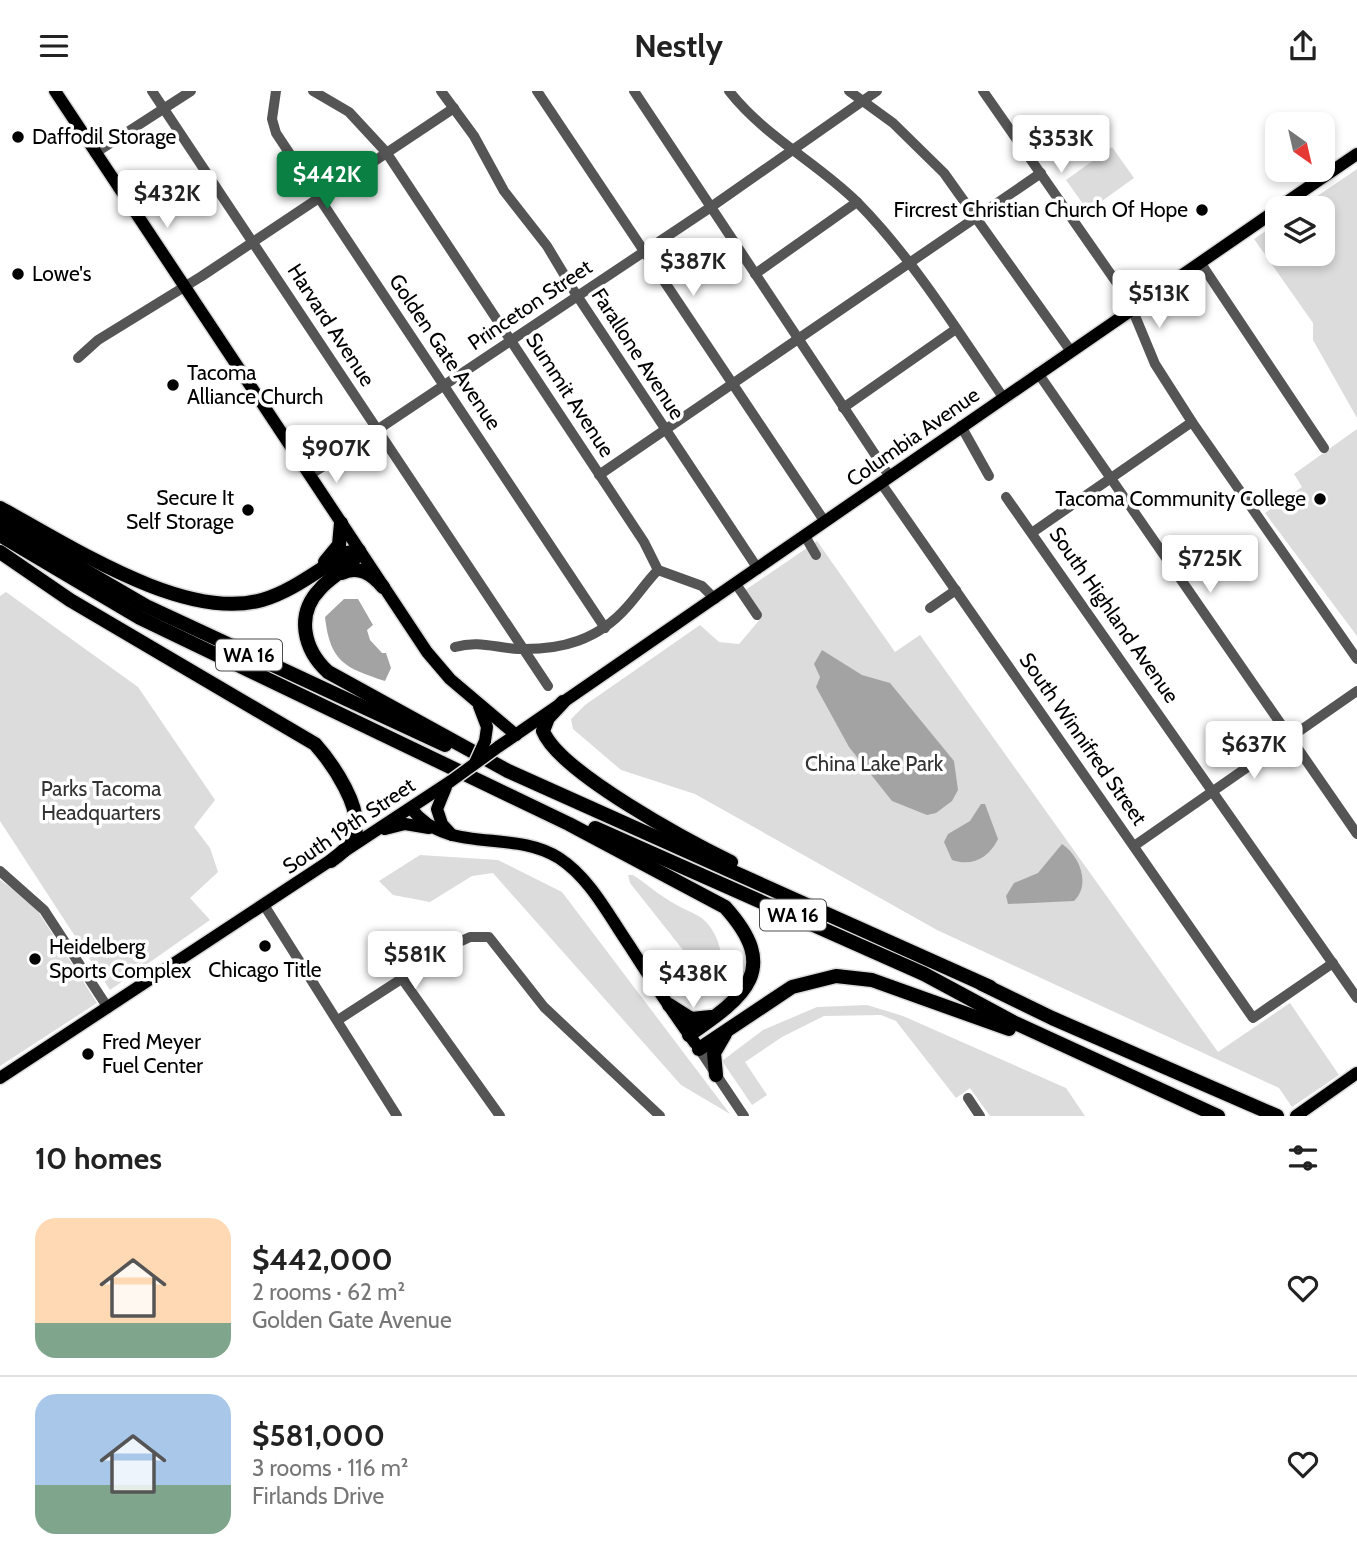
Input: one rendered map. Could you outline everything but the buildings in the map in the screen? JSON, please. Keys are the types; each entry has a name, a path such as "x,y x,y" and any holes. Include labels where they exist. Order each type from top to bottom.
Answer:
{"highway":[{"path":"0,508 122,572 185,599 216,605 265,599 308,578 346,553 363,556"},
{"name":"WA 16","path":"0,521 146,606 425,737 508,771 989,987 1052,1018 1277,1116"},
{"path":"308,578 336,551 341,523"},
{"name":"WA 16","path":"0,535 140,618 433,758 924,974 1013,1022 1218,1116"},
{"path":"0,552 70,600 314,744 331,762 344,786 357,826 352,841 331,861"},
{"path":"363,556 353,561 315,594 306,618 305,635 318,663 344,682 508,771"},
{"path":"334,577 349,570 360,571 370,575 383,587"},
{"path":"563,702 544,726 544,736 593,780 703,848 989,987"},
{"path":"433,758 569,824 725,907 743,927 752,945 754,964 748,983 737,1000 689,1035"},
{"path":"699,1049 792,987 836,976 872,981 986,1019 1063,1053 1147,1084"},
{"path":"668,1005 691,1019 703,1020 722,1013"},
{"path":"716,1075 714,1053 736,1023"}],"main road":[{"path":"55,91 183,285 368,552 363,556"},
{"path":"1296,196 1357,153"},
{"path":"1134,308 1265,218"},
{"name":"Columbia Avenue","path":"715,599 1134,308"},
{"path":"309,469 341,523 434,663 479,706 516,735"},
{"name":"South 19th Street","path":"0,1078 447,785 498,747 715,599"},
{"path":"475,763 485,741 487,727 479,706"},
{"path":"447,785 437,809 444,827 456,837"},
{"path":"411,808 434,829"},
{"path":"377,830 405,824 434,829 456,837 533,846 565,863 597,898 699,1049"},
{"path":"1296,1116 1357,1073"}],"street":[{"name":"Harvard Avenue","path":"152,91 548,686"},
{"path":"96,153 191,91"},
{"name":"Golden Gate Avenue","path":"276,91 273,127 605,628"},
{"name":"Summit Avenue","path":"313,91 349,112 386,152 649,549 658,570"},
{"name":"Farallone Avenue","path":"441,91 474,136 504,191 547,246 665,431 758,569"},
{"path":"537,91 825,522"},
{"name":"South Winnifred Street","path":"634,91 844,408 885,480 956,590 1253,1018 1333,963"},
{"path":"729,91 759,123 857,202 908,263 1003,397"},
{"path":"849,91 919,147 976,216 1070,350"},
{"name":"Princeton Street","path":"377,430 711,207 877,91"},
{"path":"983,91 1134,308 1155,364 1192,422 1357,659"},
{"path":"78,358 98,340 253,242 454,108"},
{"path":"600,475 1041,173"},
{"path":"755,274 857,202"},
{"path":"1200,263 1324,448"},
{"path":"844,408 956,329"},
{"path":"1038,373 1357,834"},
{"path":"1033,532 1192,422"},
{"path":"961,426 989,476"},
{"path":"309,469 337,458"},
{"name":"South Highland Avenue","path":"1006,496 1357,998"},
{"path":"804,536 816,555"},
{"path":"455,647 484,642 522,649 569,645 605,628 658,570 702,586 715,599"},
{"path":"736,584 757,615"},
{"path":"930,608 956,590"},
{"path":"1134,846 1357,691"},
{"path":"2,876 29,894 44,910 108,1008"},
{"path":"264,905 397,1116"},
{"path":"338,1020 457,943 470,937 484,936 497,944 532,993 581,1045 660,1116"},
{"path":"403,980 500,1116"},
{"path":"699,1049 744,1116"},
{"path":"968,1098 980,1116"}],"green space":[{"path":"1112,147 1134,178 1088,211 1066,180"},
{"path":"1357,169 1357,418 1313,340 1313,323 1273,266 1335,266 1335,196 1318,196"},
{"path":"1265,231 1265,255 1254,239"},
{"name":"Tacoma Community College","path":"1357,429 1357,636 1265,513 1302,487 1294,474"},
{"name":"China Lake Park","path":"817,541 895,652 920,635 1218,1052 1290,1003 1339,1075 1292,1107 1279,1088 937,930 695,794 621,770 573,729 571,719 585,705 700,625 719,642 739,644 762,617 744,591"},
{"name":"Parks Tacoma Headquarters","path":"6,592 138,687 215,800 194,827 210,848 218,872 190,898 210,920 110,990 0,821 0,596"},
{"path":"420,855 498,860 562,892 730,1114 681,1085 493,873 472,876 430,902 393,895 379,881"},
{"path":"628,875 633,875 669,901 706,922 719,944 722,962 719,977 712,979 687,955 630,883"},
{"name":"Heidelberg Sports Complex","path":"0,880 32,902 97,1003 0,1066"},
{"path":"867,1005 903,1016 1066,1088 1085,1116 990,1116 970,1088 956,1098 896,1021 881,1015 824,1016 782,1037 745,1062 767,1095 752,1105 722,1061 763,1030 817,1007"}],"shaded area":[{"path":"344,599 358,599 373,625 367,630 370,640 382,653 386,653 391,668 385,681 350,667 336,654 331,644 325,617"},
{"path":"822,650 862,675 890,683 954,761 958,790 952,801 936,813 927,815 892,801 849,747 816,687 820,677 814,664"},
{"path":"981,804 985,804 998,839 990,851 979,859 966,862 952,860 944,842 948,834 970,821"},
{"path":"1062,844 1074,856 1081,871 1082,887 1074,901 1008,904 1006,896 1014,883 1038,873"}],"place":[{"name":"Daffodil Storage","path":"18,137"},
{"name":"Fircrest Christian Church Of Hope","path":"1202,210"},
{"name":"Lowe's","path":"18,274"},
{"name":"Tacoma Alliance Church","path":"173,385"},
{"name":"Tacoma Community College","path":"1320,499"},
{"name":"Secure It Self Storage","path":"248,510"},
{"name":"Chicago Title","path":"265,946"},
{"name":"Heidelberg Sports Complex","path":"35,959"},
{"name":"Fred Meyer Fuel Center","path":"88,1054"}]}
